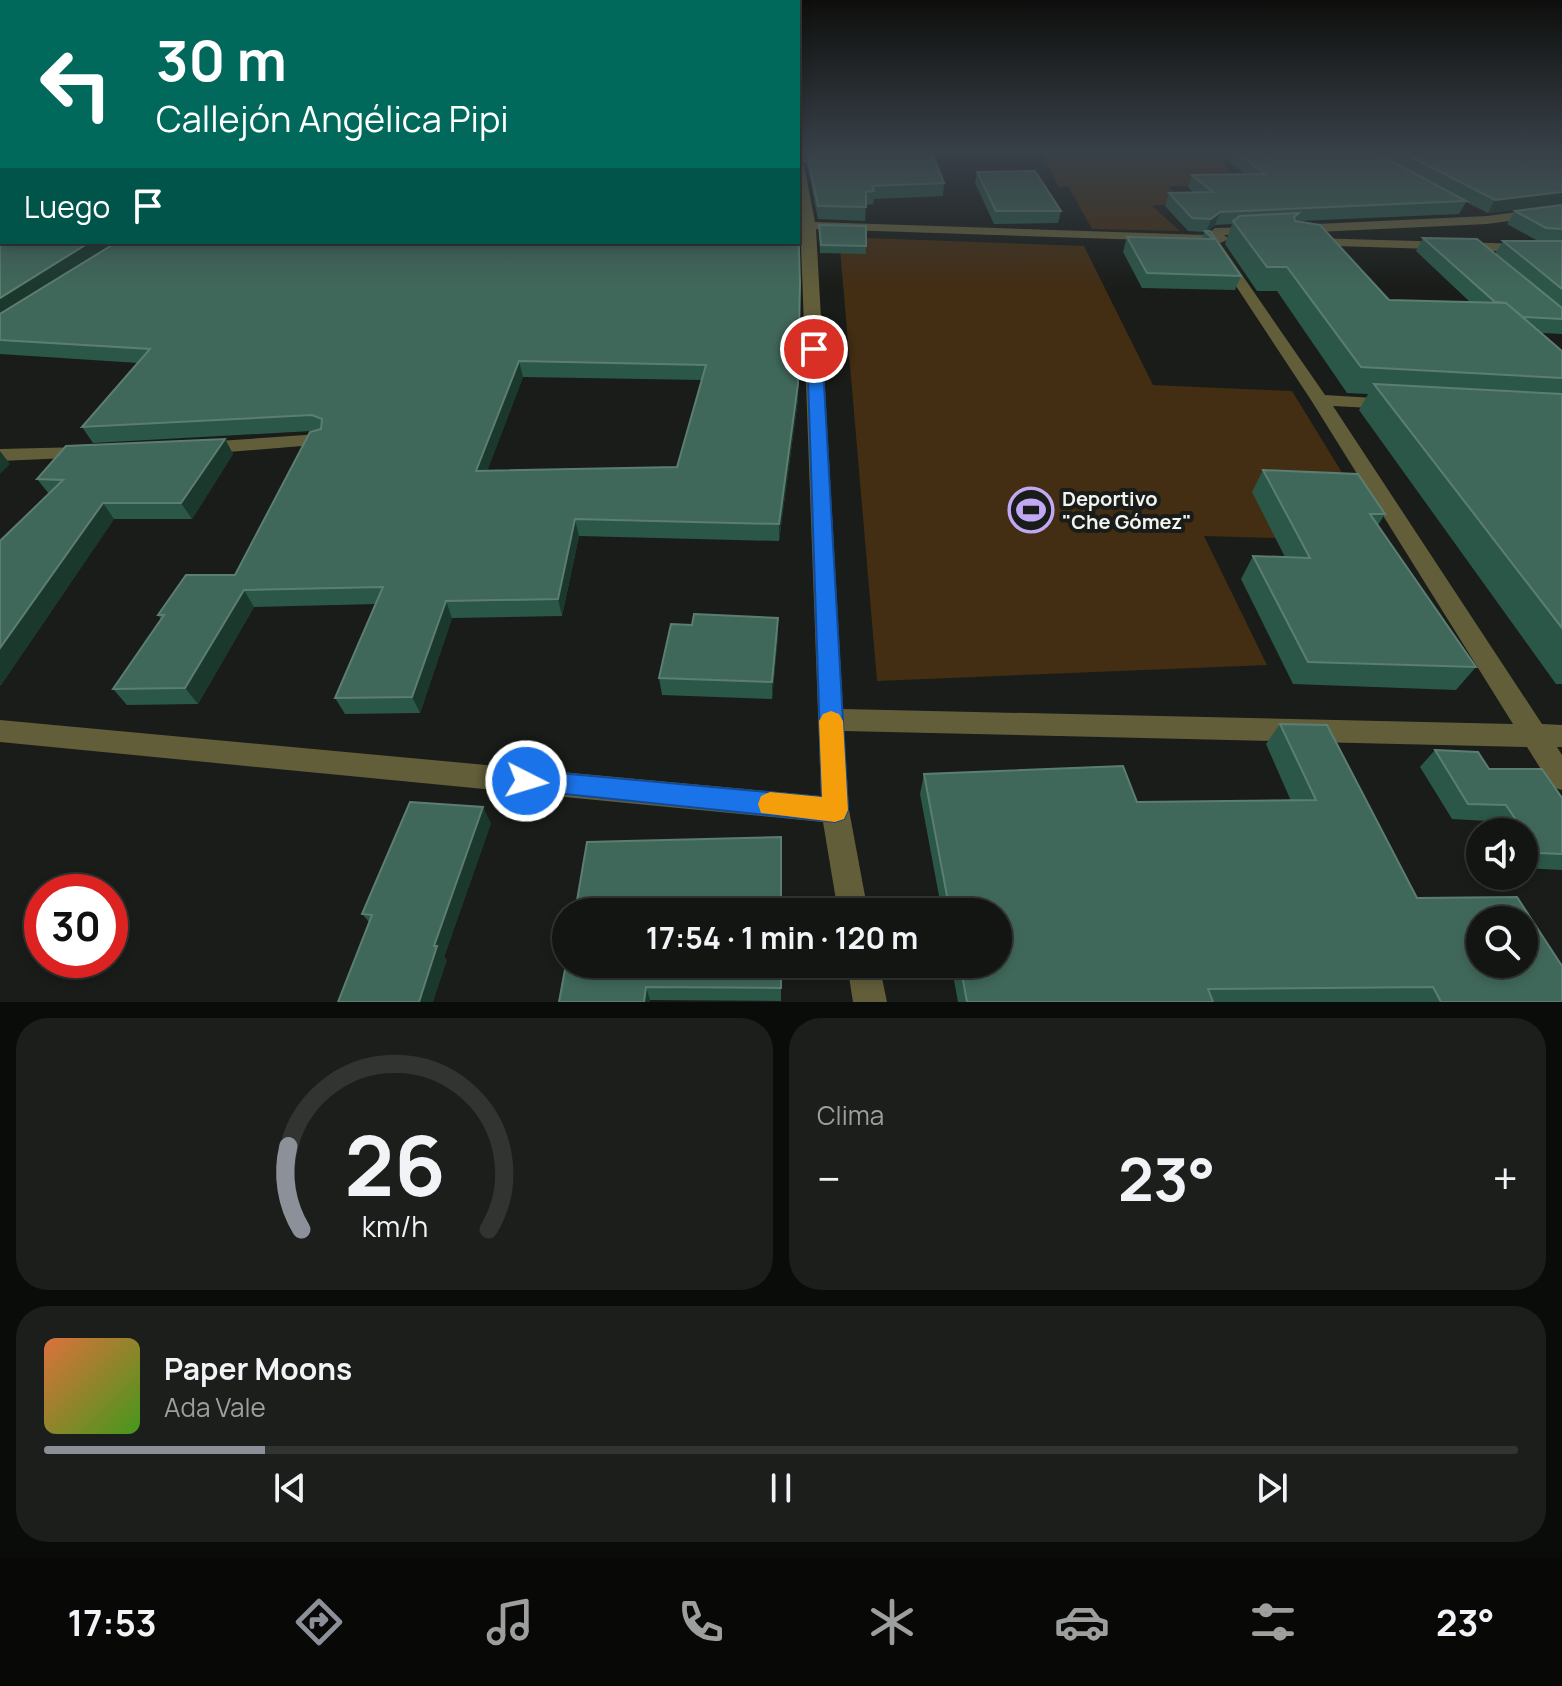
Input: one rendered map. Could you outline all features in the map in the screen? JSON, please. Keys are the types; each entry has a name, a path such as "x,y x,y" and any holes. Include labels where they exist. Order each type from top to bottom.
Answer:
{"street":[{"path":"801,197 835,810 851,898"},
{"path":"1461,207 1532,247"},
{"path":"1211,239 1215,232 1487,220 1562,210"},
{"path":"803,225 1273,241"},
{"path":"1211,239 1320,400 1562,778"},
{"path":"1288,241 1562,249"},
{"path":"1474,247 1496,266"},
{"path":"1320,400 1411,405"},
{"path":"189,449 319,440"},
{"path":"0,455 100,453"},
{"path":"831,720 1562,736"},
{"path":"0,731 835,810"},
{"path":"866,978 870,1002"}],"shaded area":[{"path":"1074,197 1179,197 1184,202 1152,206 1180,231 1092,229"},
{"path":"839,237 1084,246 1153,385 1292,391 1384,541 1204,536 1267,665 877,681"}],"building":[{"path":"816,197 866,197 866,207 818,206"},
{"path":"989,197 1052,197 1061,211 996,211"},
{"path":"1172,197 1458,197 1466,201 1220,212 1211,219 1192,218"},
{"path":"1489,197 1522,197 1495,200"},
{"path":"1562,205 1562,229 1546,228 1515,211"},
{"path":"1299,213 1294,217 1295,221 1320,225 1389,300 1506,303 1562,351 1562,378 1361,367 1287,267 1267,267 1233,221 1240,216"},
{"path":"819,225 866,226 866,246 821,245"},
{"path":"1205,231 1210,231 1241,276 1147,273 1127,237 1213,239"},
{"path":"1423,238 1477,239 1562,308 1562,319 1523,317 1506,303 1495,302"},
{"path":"1503,241 1562,241 1562,289"},
{"path":"0,244 87,244 0,298"},
{"path":"114,244 799,244 798,384 779,524 575,519 558,599 446,601 412,697 335,698 383,587 244,590 185,688 113,689 164,615 158,615 186,575 235,575 310,432 321,429 322,419 312,415 82,427 150,349 0,340 0,314","holes":["519,361 706,365 677,467 476,471"]},
{"path":"1374,384 1562,394 1562,628"},
{"path":"225,439 181,503 103,503 0,648 0,541 63,480 37,479 66,446"},
{"path":"1263,470 1358,474 1385,514 1370,514 1476,667 1308,662 1253,556 1310,558"},
{"path":"694,614 778,618 772,682 659,678 671,624 692,625"},
{"path":"1280,724 1327,725 1417,898 1517,897 1523,906 1466,906 1466,978 1538,978 1538,929 1562,966 1562,1002 1441,1002 1433,987 1208,989 1213,1002 967,1002 963,978 1012,978 1012,898 947,898 924,774 1123,766 1137,802 1316,800"},
{"path":"1435,750 1478,752 1489,769 1542,769 1562,798 1562,854 1538,853 1538,818 1515,818 1506,805 1468,804"},
{"path":"410,802 483,807 434,946 437,946 419,1002 338,1002 372,915 362,914"},
{"path":"781,837 781,898 577,898 587,842"},
{"path":"563,978 781,978 781,988 646,987 644,1002 559,1002"}],"slow traffic":[{"path":"770,804 835,810 831,721"}],"place":[{"name":"Deportivo \"Che Gómez\"","path":"1031,510"}],"route":[{"path":"526,781 835,810 814,349"}]}
